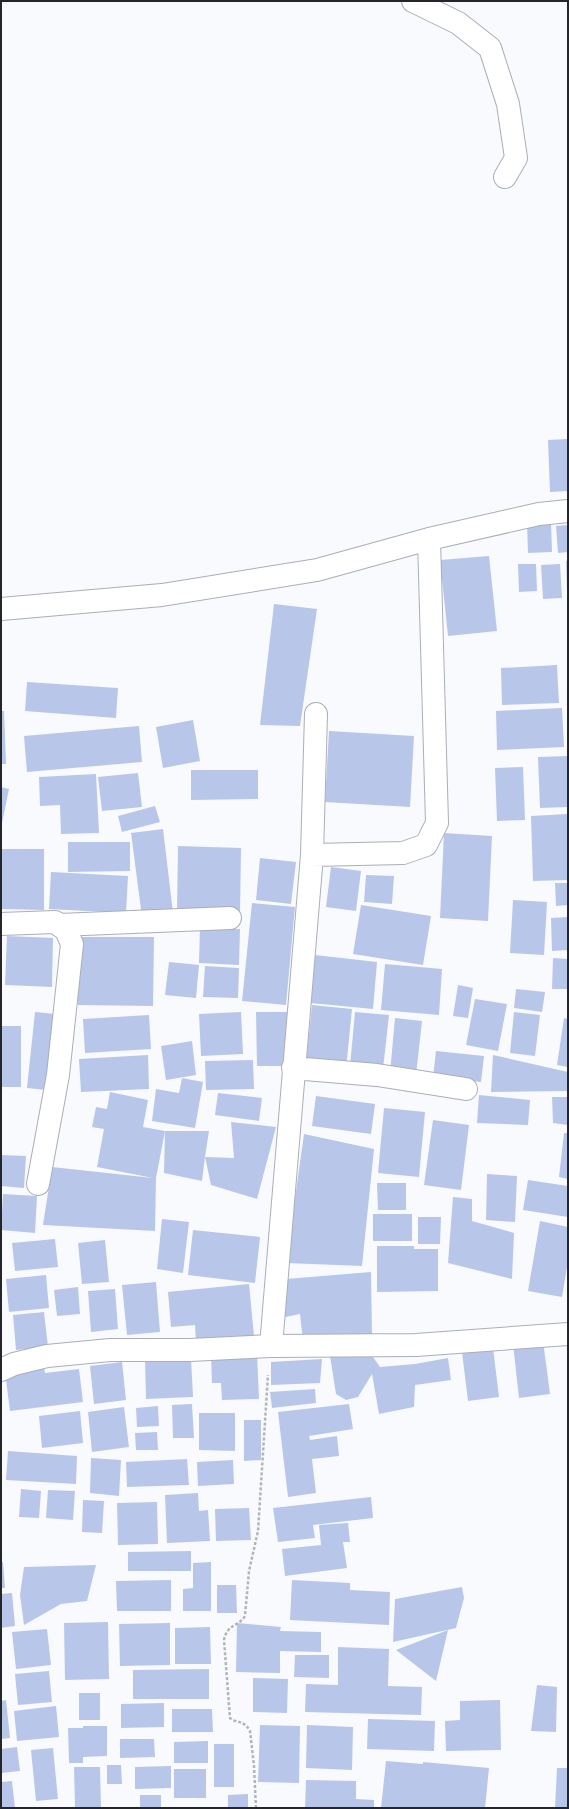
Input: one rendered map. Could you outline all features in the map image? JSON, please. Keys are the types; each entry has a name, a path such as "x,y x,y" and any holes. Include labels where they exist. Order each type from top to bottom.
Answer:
{"street":[{"path":"413,1 458,23 490,48 508,104 516,158 505,178"},
{"path":"1,609 162,595 309,571 429,539 539,514 568,511"},
{"path":"312,855 403,853 426,845 437,823 429,539"},
{"path":"271,1346 293,1068 312,855 316,714"},
{"path":"59,925 230,918"},
{"path":"1,924 55,922 66,930 72,944 58,1075 38,1184"},
{"path":"293,1068 377,1075 466,1089"},
{"path":"1,1370 14,1364 48,1356 110,1350 190,1350 271,1346 416,1345 568,1334"}],"path":[{"path":"256,1808 254,1766 250,1731 247,1726 241,1722 230,1718 224,1640 225,1633 232,1625 242,1621 245,1616 249,1571 258,1531 265,1409 271,1346"}],"building":[{"path":"568,439 568,491 550,492 548,440"},
{"path":"551,521 552,552 528,553 527,522"},
{"path":"568,525 568,552 558,553 556,526"},
{"path":"489,556 497,631 448,636 440,560"},
{"path":"566,561 568,561 568,591 567,591"},
{"path":"518,564 536,564 537,591 519,592"},
{"path":"560,564 562,598 543,599 541,565"},
{"path":"274,604 317,609 300,726 260,725"},
{"path":"557,665 559,703 502,705 501,668"},
{"path":"27,682 118,688 116,718 25,711"},
{"path":"562,708 564,747 497,750 496,711"},
{"path":"1,711 4,711 6,764 1,764"},
{"path":"193,720 200,761 163,768 156,727"},
{"path":"139,726 142,762 27,772 24,736"},
{"path":"329,731 414,736 410,807 325,802"},
{"path":"568,756 568,807 540,808 538,757"},
{"path":"523,767 525,820 497,821 495,768"},
{"path":"191,770 258,770 258,799 191,800"},
{"path":"138,773 142,807 102,811 98,777"},
{"path":"96,774 99,833 61,834 60,805 40,806 39,777"},
{"path":"1,787 9,789 2,823 1,823"},
{"path":"155,806 160,822 122,832 118,816"},
{"path":"568,814 568,880 533,881 531,816"},
{"path":"163,829 173,913 142,917 131,833"},
{"path":"444,833 492,836 488,921 440,918"},
{"path":"68,842 130,842 130,871 68,872"},
{"path":"178,846 241,848 240,913 177,911"},
{"path":"1,849 44,849 44,910 1,909"},
{"path":"260,858 296,862 291,904 256,900"},
{"path":"331,867 361,871 356,911 326,907"},
{"path":"51,872 128,876 126,913 49,909"},
{"path":"366,875 394,876 392,904 364,902"},
{"path":"555,883 568,883 568,905 556,906"},
{"path":"513,900 547,902 544,955 510,953"},
{"path":"252,903 295,907 286,1005 242,1001"},
{"path":"361,905 431,916 423,965 353,954"},
{"path":"568,917 568,950 552,951 551,918"},
{"path":"200,927 240,929 239,965 199,963"},
{"path":"7,936 53,938 52,987 5,985"},
{"path":"78,937 154,937 153,1006 78,1005"},
{"path":"315,955 377,962 373,1009 310,1003"},
{"path":"553,958 568,959 568,989 552,989"},
{"path":"169,962 199,965 196,998 165,995"},
{"path":"385,964 442,969 439,1015 381,1010"},
{"path":"205,966 239,968 238,998 203,997"},
{"path":"458,985 473,988 468,1018 453,1016"},
{"path":"516,989 545,992 542,1012 514,1008"},
{"path":"475,999 507,1004 498,1051 466,1045"},
{"path":"312,1005 352,1009 346,1069 306,1065"},
{"path":"35,1012 55,1014 46,1090 27,1088"},
{"path":"241,1012 243,1054 201,1056 199,1014"},
{"path":"256,1012 288,1012 288,1066 257,1066"},
{"path":"355,1012 389,1015 383,1069 350,1066"},
{"path":"514,1012 540,1015 535,1056 510,1053"},
{"path":"149,1015 151,1049 85,1053 83,1019"},
{"path":"395,1018 422,1021 416,1075 390,1073"},
{"path":"564,1018 568,1019 568,1067 557,1065"},
{"path":"1,1026 21,1026 21,1087 1,1087"},
{"path":"192,1041 196,1075 166,1080 161,1046"},
{"path":"436,1051 484,1056 481,1082 433,1078"},
{"path":"148,1055 149,1089 81,1092 79,1059"},
{"path":"493,1055 568,1072 568,1091 491,1092"},
{"path":"253,1060 254,1089 206,1090 205,1061"},
{"path":"182,1078 203,1082 195,1128 152,1121 156,1089 179,1093"},
{"path":"110,1092 148,1100 143,1127 165,1131 156,1178 155,1231 43,1225 52,1167 153,1178 97,1167 104,1129 92,1127 96,1107 107,1109"},
{"path":"218,1093 262,1098 259,1121 215,1115"},
{"path":"479,1095 530,1100 528,1125 477,1123"},
{"path":"316,1096 375,1104 371,1134 312,1126"},
{"path":"552,1097 568,1097 568,1125 553,1123"},
{"path":"384,1108 425,1112 419,1177 378,1173"},
{"path":"433,1120 469,1125 461,1190 424,1185"},
{"path":"231,1122 276,1127 257,1199 211,1185 205,1157 234,1158"},
{"path":"165,1131 209,1131 202,1181 164,1173"},
{"path":"564,1133 568,1133 568,1179 559,1177"},
{"path":"304,1134 374,1149 362,1266 286,1263"},
{"path":"1,1155 26,1156 24,1188 1,1186"},
{"path":"487,1174 517,1176 515,1222 486,1220"},
{"path":"528,1180 568,1186 568,1217 523,1210"},
{"path":"377,1183 406,1183 406,1210 378,1210"},
{"path":"3,1194 37,1196 35,1233 1,1230"},
{"path":"453,1197 472,1199 472,1221 514,1233 512,1279 448,1263"},
{"path":"373,1214 412,1214 412,1241 373,1241"},
{"path":"418,1217 441,1217 440,1244 418,1244"},
{"path":"162,1219 189,1222 183,1273 157,1269"},
{"path":"540,1221 568,1227 568,1261 562,1297 528,1291"},
{"path":"193,1230 260,1237 255,1283 188,1275"},
{"path":"55,1239 58,1267 15,1271 12,1243"},
{"path":"105,1240 109,1282 82,1284 78,1243"},
{"path":"377,1246 414,1246 414,1249 438,1249 438,1291 377,1292"},
{"path":"371,1272 372,1336 303,1341 300,1314 281,1318 286,1279"},
{"path":"46,1275 49,1308 9,1312 6,1279"},
{"path":"156,1282 160,1332 127,1335 122,1285"},
{"path":"249,1284 254,1336 196,1342 195,1325 171,1327 168,1292"},
{"path":"78,1287 80,1314 57,1316 54,1290"},
{"path":"115,1289 118,1329 91,1332 88,1291"},
{"path":"44,1312 48,1347 16,1350 13,1315"},
{"path":"543,1341 550,1394 519,1398 513,1344"},
{"path":"493,1348 499,1397 468,1401 462,1352"},
{"path":"368,1350 380,1367 415,1364 448,1358 451,1380 415,1385 414,1407 379,1414 372,1374 358,1397 346,1400 336,1394 330,1356"},
{"path":"257,1353 259,1399 222,1400 221,1383 212,1383 211,1355"},
{"path":"191,1358 193,1397 146,1399 145,1360"},
{"path":"322,1359 320,1383 271,1385 271,1362"},
{"path":"122,1362 126,1400 94,1404 90,1366"},
{"path":"44,1367 45,1373 79,1369 83,1402 10,1411 5,1372"},
{"path":"315,1389 316,1403 272,1408 270,1392"},
{"path":"192,1404 194,1438 173,1438 172,1405"},
{"path":"349,1404 353,1429 309,1436 310,1440 337,1436 339,1456 312,1459 316,1493 288,1497 278,1412"},
{"path":"158,1406 159,1426 137,1427 136,1408"},
{"path":"124,1407 129,1447 92,1452 88,1412"},
{"path":"80,1411 83,1443 42,1448 39,1416"},
{"path":"199,1413 235,1413 235,1451 199,1450"},
{"path":"244,1420 261,1420 261,1460 244,1461"},
{"path":"157,1432 158,1450 136,1450 135,1433"},
{"path":"8,1451 77,1456 76,1484 6,1480"},
{"path":"91,1458 121,1460 119,1496 90,1493"},
{"path":"187,1459 189,1485 127,1487 126,1462"},
{"path":"233,1460 234,1484 198,1486 197,1462"},
{"path":"21,1489 41,1491 39,1518 19,1517"},
{"path":"48,1490 75,1491 73,1520 46,1518"},
{"path":"198,1493 199,1511 208,1510 210,1541 167,1543 165,1495"},
{"path":"371,1497 373,1518 313,1525 315,1538 278,1542 273,1508"},
{"path":"83,1500 104,1501 102,1533 82,1532"},
{"path":"157,1502 158,1544 118,1545 117,1503"},
{"path":"249,1508 251,1540 216,1541 215,1509"},
{"path":"348,1523 350,1542 343,1542 347,1568 285,1576 282,1549 321,1545 319,1525"},
{"path":"191,1551 191,1571 128,1571 128,1552"},
{"path":"1,1562 3,1562 5,1588 1,1588"},
{"path":"211,1562 211,1611 183,1611 183,1589 193,1588 193,1563"},
{"path":"96,1565 87,1601 61,1604 24,1625 20,1595 24,1567"},
{"path":"171,1580 171,1611 117,1611 116,1581"},
{"path":"292,1580 350,1583 350,1590 390,1592 389,1625 290,1620"},
{"path":"217,1585 236,1585 237,1613 217,1613"},
{"path":"462,1587 464,1598 456,1628 393,1642 395,1599"},
{"path":"12,1593 15,1626 1,1628 1,1594"},
{"path":"108,1622 109,1679 65,1680 64,1623"},
{"path":"170,1623 170,1665 120,1666 119,1624"},
{"path":"237,1623 281,1627 280,1631 321,1632 321,1652 280,1651 280,1673 236,1672"},
{"path":"210,1627 211,1664 175,1664 175,1628"},
{"path":"47,1629 51,1665 16,1669 12,1632"},
{"path":"448,1630 436,1681 396,1650"},
{"path":"338,1647 389,1649 388,1686 422,1687 421,1715 305,1712 306,1684 338,1685"},
{"path":"295,1655 329,1655 329,1678 294,1677"},
{"path":"209,1669 209,1699 133,1699 133,1670"},
{"path":"49,1671 52,1702 18,1705 15,1674"},
{"path":"253,1678 288,1679 287,1713 253,1712"},
{"path":"537,1685 557,1687 556,1732 531,1731"},
{"path":"79,1693 100,1693 100,1720 79,1720"},
{"path":"6,1700 10,1738 1,1739 1,1701"},
{"path":"500,1700 501,1750 446,1751 445,1721 460,1720 460,1701"},
{"path":"164,1703 164,1727 121,1728 121,1704"},
{"path":"56,1706 59,1737 17,1741 14,1711"},
{"path":"172,1709 212,1709 213,1732 172,1732"},
{"path":"368,1719 435,1721 434,1751 367,1749"},
{"path":"260,1725 300,1726 299,1783 258,1782"},
{"path":"307,1725 353,1727 352,1770 306,1768"},
{"path":"83,1726 107,1726 107,1756 83,1757 83,1763 69,1763 68,1728 83,1728"},
{"path":"120,1739 154,1739 155,1757 120,1758"},
{"path":"208,1741 208,1763 174,1763 174,1742"},
{"path":"214,1744 234,1744 234,1787 214,1787"},
{"path":"17,1747 20,1771 1,1773 1,1749"},
{"path":"53,1748 58,1799 36,1801 31,1750"},
{"path":"386,1761 423,1764 423,1762 489,1768 485,1808 381,1808"},
{"path":"107,1765 121,1765 122,1784 107,1784"},
{"path":"171,1766 171,1788 135,1789 135,1767"},
{"path":"74,1767 100,1767 101,1808 75,1808"},
{"path":"557,1768 568,1768 568,1808 555,1808"},
{"path":"174,1769 206,1769 206,1798 174,1798"},
{"path":"306,1780 356,1781 356,1799 374,1800 374,1808 305,1808"},
{"path":"12,1781 15,1808 1,1808 1,1782"},
{"path":"248,1794 248,1808 228,1808 228,1795"},
{"path":"140,1795 161,1795 161,1808 140,1808"}]}
